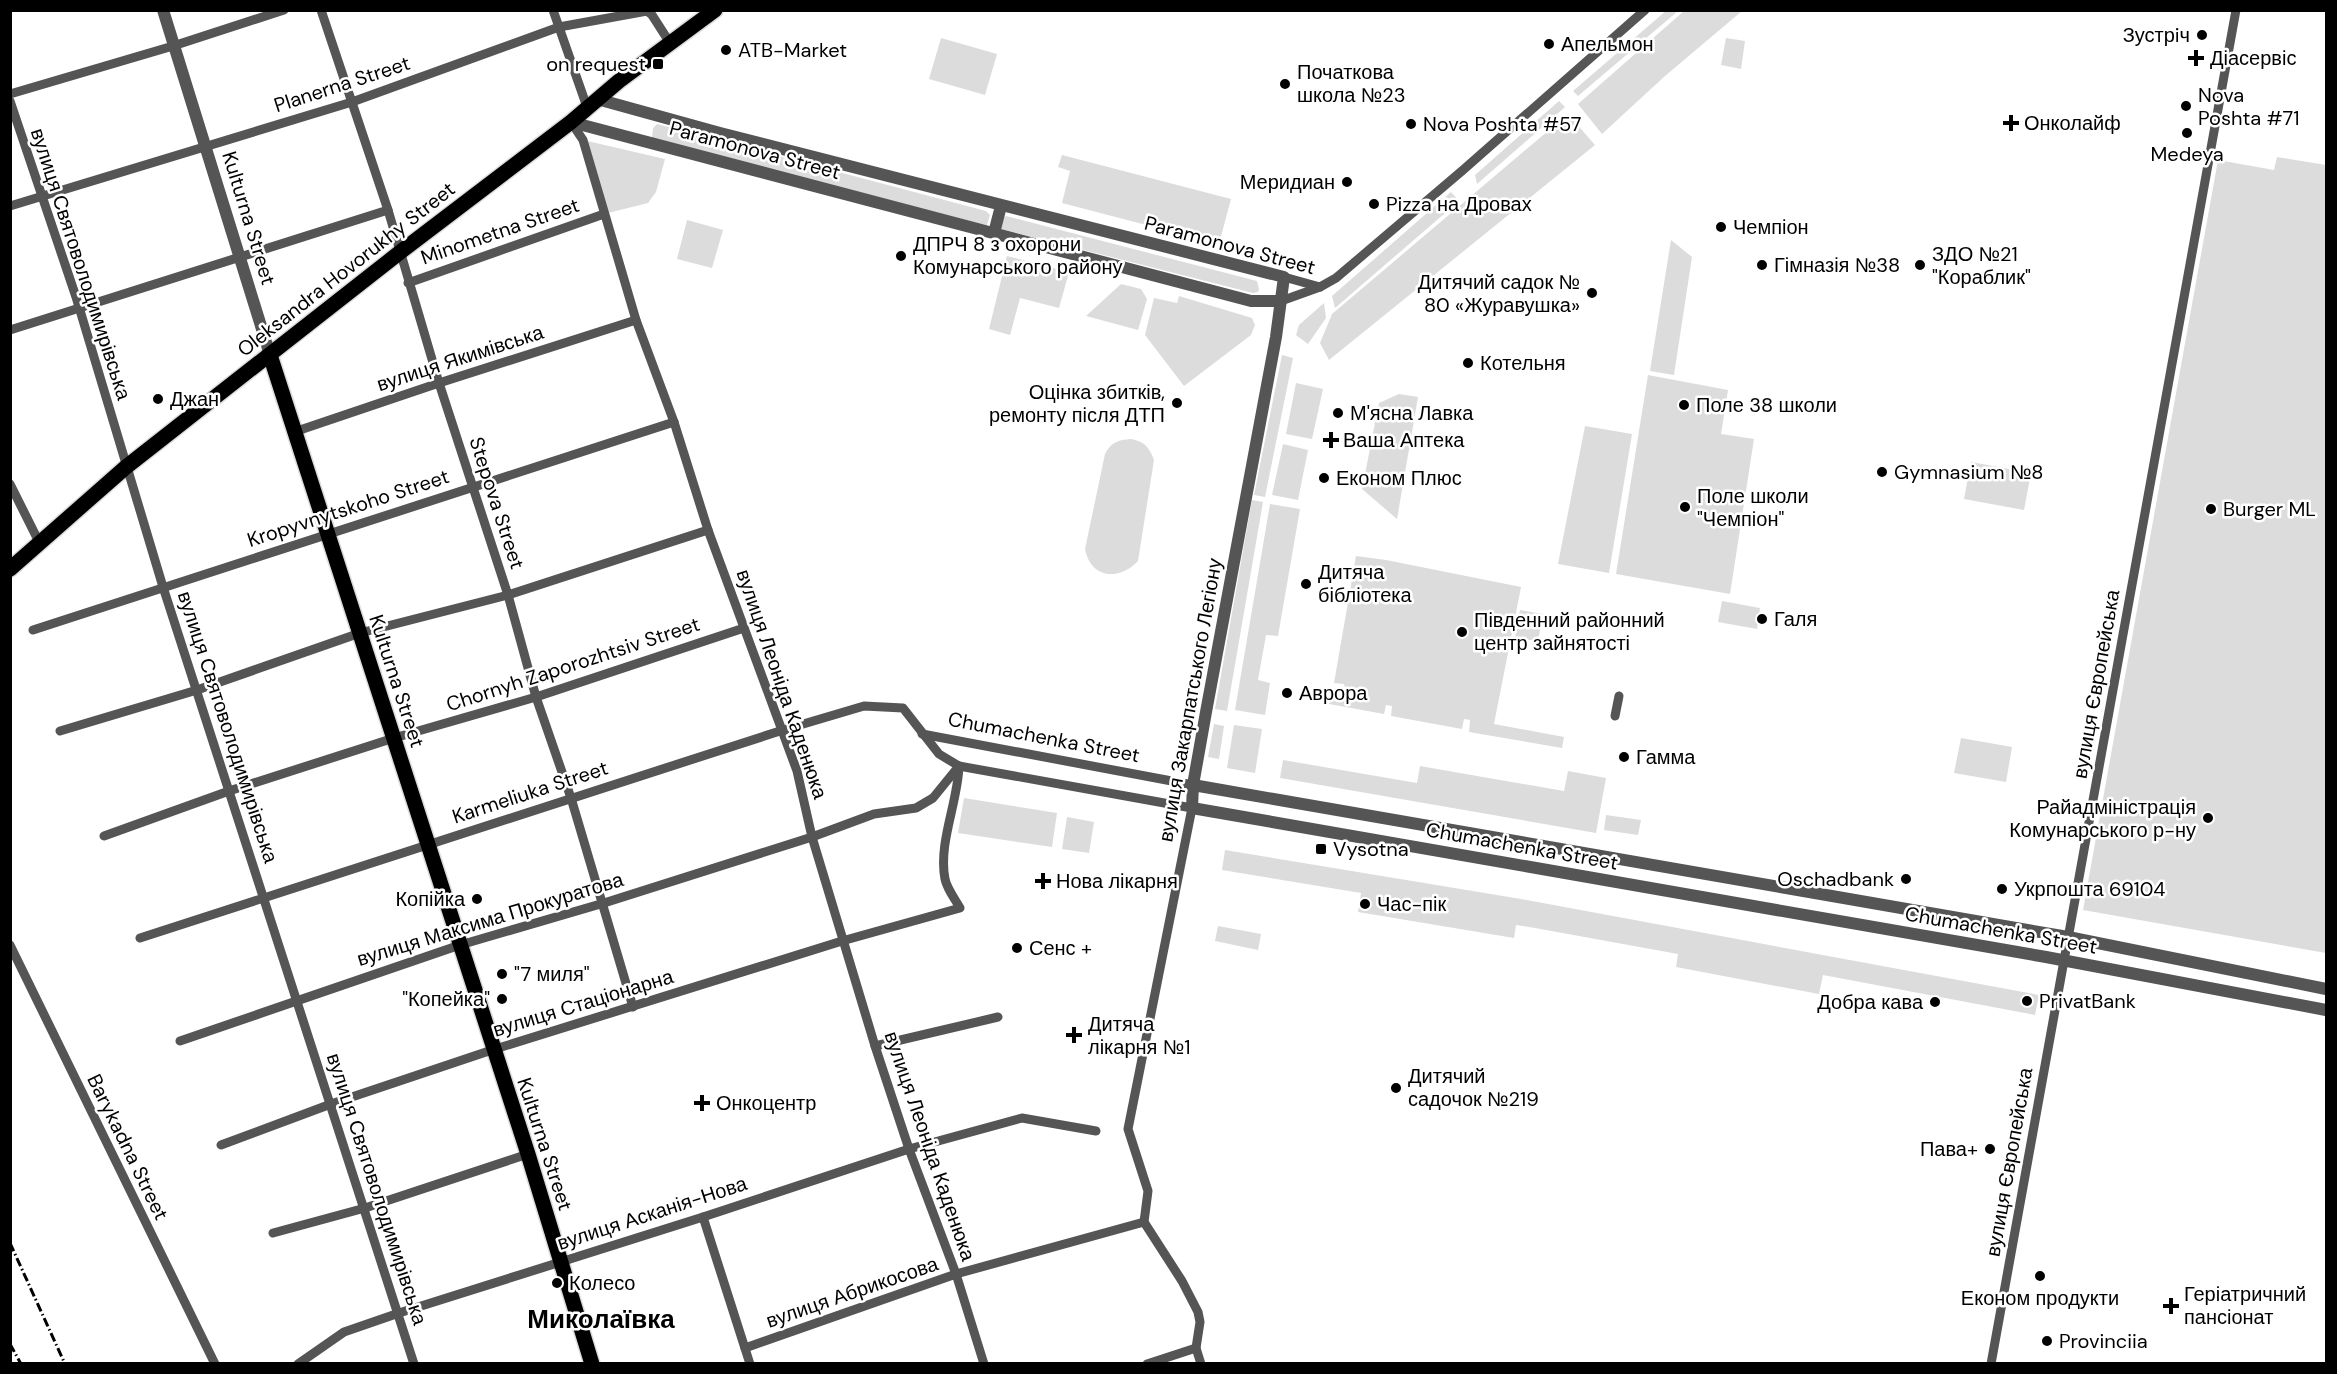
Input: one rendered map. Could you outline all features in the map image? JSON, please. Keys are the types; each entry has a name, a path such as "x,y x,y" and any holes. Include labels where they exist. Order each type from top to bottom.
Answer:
{"main road":[{"name":"Oleksandra Hovorukhy Street","path":"10,569 126,467 399,253 571,122 592,103 715,10"},
{"name":"Kulturna Street","path":"270,355 492,1050 528,1154 592,1364"}],"street":[{"name":"Kulturna Street","path":"163,10 270,355"},
{"path":"10,94 173,46 284,10"},
{"name":"Stepova Street","path":"321,10 388,210 439,383 508,595 536,697 604,903 633,1007"},
{"path":"553,10 592,103"},
{"path":"1320,287 1336,278 1443,187 1645,10"},
{"name":"вулиця Європейська","path":"1991,1364 2236,10"},
{"name":"Planerna Street","path":"10,206 352,102 559,27 647,11 670,43"},
{"name":"вулиця Святоволодимирівська","path":"10,101 79,307 163,587 414,1364"},
{"name":"Paramonova Street","path":"592,103 1320,287"},
{"name":"Paramonova Street","path":"571,122 1251,301 1281,301 1320,287"},
{"name":"вулиця Леоніда Каденюка","path":"571,122 583,140 636,320 674,422 708,530 783,730 805,800 812,837 842,941 875,1046 909,1149 956,1274 984,1364"},
{"path":"994,233 1000,206"},
{"path":"10,330 388,210"},
{"name":"Minometna Street","path":"408,283 604,214"},
{"name":"вулиця Закарпатського Легіону","path":"1144,1222 1148,1191 1128,1129 1192,808 1193,785 1276,337 1284,277"},
{"name":"вулиця Якимівська","path":"294,432 636,320"},
{"name":"Kropyvnytskoho Street","path":"33,630 674,422"},
{"path":"10,484 40,544"},
{"path":"60,731 197,690 360,633 508,595 708,530"},
{"name":"Chornyh Zaporozhtsiv Street","path":"104,836 229,791 394,738 536,697 744,628"},
{"path":"1615,716 1619,696"},
{"name":"Karmeliuka Street","path":"140,938 783,730 864,706 903,708 922,734"},
{"name":"Chumachenka Street","path":"922,734 1193,785 2068,937 2326,988"},
{"name":"Chumachenka Street","path":"922,734 939,754 959,766 2064,961 2326,1010"},
{"name":"вулиця Максима Прокуратова","path":"180,1041 460,945 604,903 812,837 874,814 916,808 933,798 959,766"},
{"name":"вулиця Стаціонарна","path":"221,1145 331,1104 492,1050 842,941 960,908 945,880 944,867 947,836 959,787 959,766"},
{"name":"Barykadna Street","path":"10,945 215,1364"},
{"path":"875,1046 998,1017"},
{"name":"вулиця Асканія-Нова","path":"300,1363 344,1332 909,1149 1022,1118 1096,1131"},
{"path":"273,1233 365,1208 528,1154"},
{"path":"703,1217 750,1364"},
{"path":"1144,1222 1182,1281 1198,1312 1200,1322 1196,1348 1201,1364"},
{"name":"вулиця Абрикосова","path":"745,1348 956,1274 1144,1222"},
{"path":"1147,1364 1196,1348"}],"shaded area":[{"path":"1667,10 1678,11 1578,96 1573,91"},
{"path":"1684,11 1742,11 1665,76 1602,134 1578,104"},
{"path":"941,38 997,54 985,95 929,79"},
{"path":"1726,38 1745,41 1741,69 1721,65"},
{"path":"1559,101 1565,107 1477,184 1475,175"},
{"path":"1568,114 1595,145 1329,360 1320,343 1332,314"},
{"path":"657,124 986,211 990,215 987,225 981,224 652,138 653,128"},
{"path":"583,140 665,159 656,192 648,203 604,214"},
{"path":"1062,155 1231,199 1220,240 1175,227 1173,232 1062,203 1070,171 1058,167"},
{"path":"2277,157 2326,165 2326,953 2083,910 2218,160 2274,170"},
{"path":"1451,192 1459,201 1335,308 1332,296"},
{"path":"1006,216 1257,281 1259,289 1258,292 1253,293 1001,229 1000,225"},
{"path":"687,220 723,230 712,268 677,259"},
{"path":"1671,240 1692,257 1674,375 1650,371"},
{"path":"1007,256 1069,272 1059,308 1020,298 1010,335 989,329"},
{"path":"1121,284 1141,289 1147,299 1138,330 1086,316"},
{"path":"1179,296 1252,318 1255,325 1251,335 1184,386 1145,335 1154,298 1177,303"},
{"path":"1324,303 1326,318 1308,344 1296,335 1299,325"},
{"path":"1282,355 1293,358 1265,497 1254,495"},
{"name":"Поле школи \"Чемпіон\"","path":"1648,375 1728,390 1721,434 1754,439 1730,594 1616,574"},
{"path":"1296,383 1323,389 1312,439 1286,434"},
{"path":"1399,394 1418,397 1397,519 1362,489 1379,403"},
{"path":"1585,426 1632,434 1609,573 1558,564"},
{"path":"1131,439 1146,446 1154,460 1138,561 1123,572 1107,574 1093,566 1085,549 1105,454 1115,442"},
{"path":"1283,444 1308,450 1298,500 1272,495"},
{"path":"1971,462 2031,473 2024,510 1964,499"},
{"path":"1252,500 1263,502 1227,711 1215,709"},
{"path":"1270,504 1300,509 1278,636 1266,635 1258,680 1270,683 1265,715 1235,710"},
{"path":"1356,556 1521,587 1494,724 1564,737 1562,748 1469,732 1470,720 1464,719 1462,729 1391,716 1392,706 1386,705 1384,714 1329,704 1331,694 1355,698 1347,694 1344,684 1334,683"},
{"path":"1722,601 1760,608 1757,629 1718,622"},
{"path":"1520,610 1543,614 1538,641 1515,638"},
{"path":"1214,724 1224,726 1219,759 1208,757"},
{"path":"1234,725 1262,729 1255,773 1227,768"},
{"path":"1961,738 2012,747 2006,782 1954,773"},
{"path":"1283,760 1417,783 1420,766 1564,791 1568,771 1606,778 1596,833 1280,778"},
{"path":"964,798 1057,813 1052,847 958,833"},
{"path":"1606,815 1641,820 1638,835 1604,830"},
{"path":"1067,817 1094,822 1089,853 1062,849"},
{"path":"1225,850 1521,899 2039,995 2035,1015 1823,975 1819,994 1676,967 1678,954 1535,928 1516,925 1514,938 1358,912 1361,893 1222,870"},
{"path":"1218,926 1261,934 1258,950 1215,941"}],"railway":[{"path":"10,1243 65,1364"},
{"path":"10,1344 21,1364"}],"place":[{"name":"Зустрiч","path":"2202,35"},
{"name":"Апельмон","path":"1549,44"},
{"name":"ATB-Market","path":"726,50"},
{"name":"Діасервіс","path":"2196,58"},
{"name":"on request","path":"658,64"},
{"name":"Початкова школа №23","path":"1285,84"},
{"name":"Nova Poshta #71","path":"2186,106"},
{"name":"Онколайф","path":"2011,123"},
{"name":"Nova Poshta #57","path":"1411,124"},
{"name":"Medeya","path":"2187,133"},
{"name":"Меридиан","path":"1347,182"},
{"name":"Pizza на Дровах","path":"1374,204"},
{"name":"Чемпіон","path":"1721,227"},
{"name":"ДПРЧ 8 з охорони Комунарського району","path":"901,256"},
{"name":"Гімназія №38","path":"1762,265"},
{"name":"ЗДО №21 \"Кораблик\"","path":"1920,265"},
{"name":"Дитячий садок № 80 «Журавушка»","path":"1592,293"},
{"name":"Котельня","path":"1468,363"},
{"name":"Джан","path":"158,399"},
{"name":"Оцінка збитків, ремонту після ДТП","path":"1177,403"},
{"name":"Поле 38 школи","path":"1684,405"},
{"name":"М'ясна Лавка","path":"1338,413"},
{"name":"Ваша Аптека","path":"1331,440"},
{"name":"Gymnasium №8","path":"1882,472"},
{"name":"Економ Плюс","path":"1324,478"},
{"name":"Поле школи \"Чемпіон\"","path":"1685,507"},
{"name":"Burger ML","path":"2211,509"},
{"name":"Дитяча бібліотека","path":"1306,584"},
{"name":"Галя","path":"1762,619"},
{"name":"Південний районний центр зайнятості","path":"1462,632"},
{"name":"Аврора","path":"1287,693"},
{"name":"Гамма","path":"1624,757"},
{"name":"Райадміністрація Комунарського р-ну","path":"2208,818"},
{"name":"Vysotna","path":"1321,849"},
{"name":"Oschadbank","path":"1906,879"},
{"name":"Нова лікарня","path":"1043,881"},
{"name":"Укрпошта 69104","path":"2002,889"},
{"name":"Копійка","path":"477,899"},
{"name":"Час-пік","path":"1365,904"},
{"name":"Сенс +","path":"1017,948"},
{"name":"\"7 миля\"","path":"502,974"},
{"name":"\"Копейка\"","path":"502,999"},
{"name":"PrivatBank","path":"2027,1001"},
{"name":"Добра кава","path":"1935,1002"},
{"name":"Дитяча лікарня №1","path":"1074,1035"},
{"name":"Дитячий садочок №219","path":"1396,1088"},
{"name":"Онкоцентр","path":"702,1103"},
{"name":"Пава+","path":"1990,1149"},
{"name":"Економ продукти","path":"2040,1276"},
{"name":"Колесо","path":"557,1283"},
{"name":"Геріатричний пансіонат","path":"2171,1306"},
{"name":"Provinciia","path":"2047,1341"}],"district":[{"name":"Миколаївка","path":"601,1319"}]}
